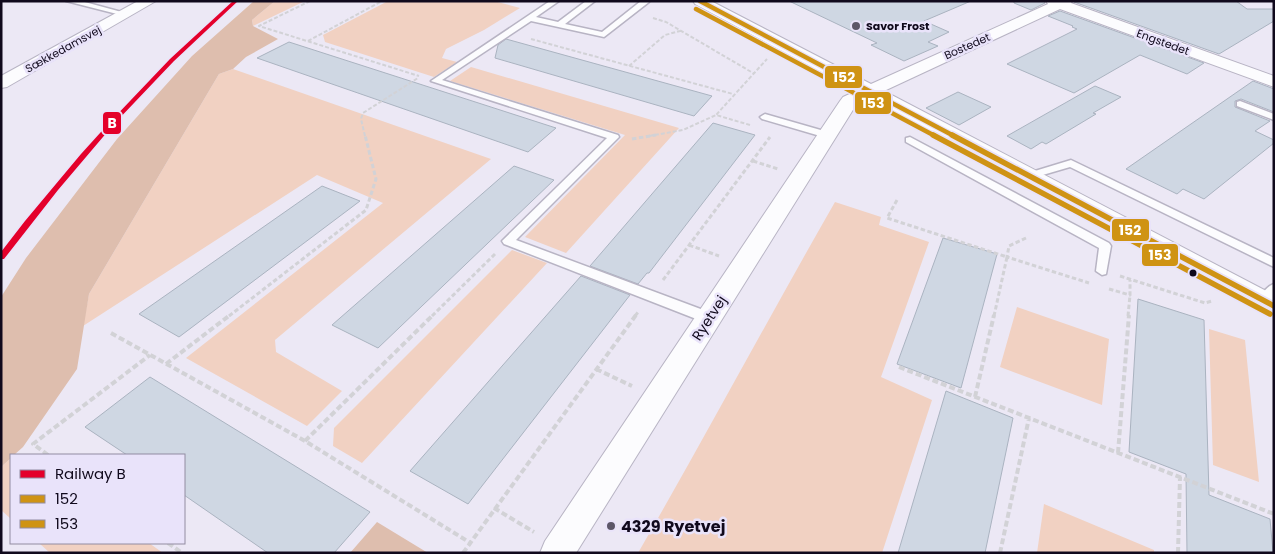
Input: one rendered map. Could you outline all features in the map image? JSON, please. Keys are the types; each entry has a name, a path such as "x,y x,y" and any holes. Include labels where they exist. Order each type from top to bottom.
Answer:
{"street":[{"name":"Sækkedamsvej","path":"1,83 149,1"},
{"path":"700,1 1240,289 1270,299"},
{"name":"Engstedet","path":"1059,2 1274,82"},
{"name":"Bostedet","path":"869,91 1059,2"},
{"name":"Ryetvej","path":"559,550 849,101 869,91"}],"lane":[{"name":"Sækkedamsvej","path":"70,1 126,14"},
{"path":"555,1 435,81 614,138 508,241 709,318"},
{"path":"559,24 591,1"},
{"path":"530,18 604,35 645,2"},
{"path":"1240,104 1274,117"},
{"path":"766,117 827,135"},
{"path":"910,140 1105,246 1102,271"},
{"path":"1029,176 1071,164 1274,263"}],"path":[{"path":"166,364 366,210 376,179 361,118 363,113 421,76 259,26 310,1"},
{"path":"307,41 382,1"},
{"path":"652,17 681,30 753,73"},
{"path":"629,66 665,36 681,30"},
{"path":"508,33 733,94"},
{"path":"716,114 771,54 786,48"},
{"path":"614,138 629,139 683,130 716,114 757,127"},
{"path":"897,200 887,218 1092,284"},
{"path":"974,397 1009,246 1026,238"},
{"path":"305,441 508,241"},
{"path":"1102,271 1205,303 1240,289"},
{"path":"1118,453 1130,280"},
{"path":"1102,287 1130,296"},
{"path":"110,333 305,441 469,542"},
{"path":"47,454 32,444 150,355"},
{"path":"899,367 1274,514"},
{"path":"596,369 657,398"},
{"path":"1000,553 1029,418"},
{"path":"1178,553 1180,477"},
{"path":"494,508 559,550"},
{"path":"169,544 182,553"}],"shaded area":[{"path":"254,1 275,1 252,20 253,26 278,39 246,57 233,69 219,74 89,294 77,369 23,447 15,454 10,454 10,459 1,467 1,297 26,258 117,139 192,56"},
{"path":"275,1 305,1 253,26 252,20"},
{"path":"388,1 494,1 520,8 484,30 446,49 442,58 457,62 434,77 325,42 323,35"},
{"path":"471,67 679,128 566,253 525,237 625,135 450,81"},
{"path":"233,69 491,159 275,340 276,352 342,391 307,426 186,358 383,203 317,175 83,326 89,294 219,74"},
{"path":"835,202 881,217 879,225 929,242 881,377 932,400 882,553 638,553 688,466"},
{"path":"512,250 547,263 362,463 333,446 334,428"},
{"path":"1017,307 1109,339 1102,405 1000,367"},
{"path":"1209,329 1245,340 1259,482 1213,465"},
{"path":"10,459 10,518 1,510 1,467"},
{"path":"1044,504 1154,550 1154,553 1037,553"},
{"path":"377,522 428,553 350,553"},
{"path":"40,544 150,544 163,553 50,553"}],"building":[{"path":"789,1 971,1 924,21 949,32 928,42 938,46 904,61 871,45 877,43"},
{"path":"1014,1 1044,1 1045,3 1031,10 1014,3"},
{"path":"1236,1 1247,9 1274,9 1274,21 1219,54 1074,2"},
{"path":"1060,11 1204,63 1187,74 1140,55 1074,93 1007,64 1077,29 1048,16"},
{"path":"506,39 712,96 694,116 495,58 498,45"},
{"path":"289,42 556,128 528,152 257,58"},
{"path":"1253,81 1274,89 1274,112 1241,99 1235,101 1235,107 1270,121 1255,131 1274,140 1274,143 1204,199 1183,189 1177,194 1126,169"},
{"path":"1095,86 1121,97 1046,144 1042,142 1031,149 1007,136"},
{"path":"958,92 991,107 959,125 926,108"},
{"path":"713,123 755,135 649,273 638,284 590,266"},
{"path":"514,166 554,180 378,348 332,325"},
{"path":"322,186 360,201 179,337 139,314"},
{"path":"943,238 997,254 961,388 897,364"},
{"path":"581,276 630,295 468,504 410,471"},
{"path":"1138,299 1204,320 1209,495 1270,519 1273,553 1187,553 1186,474 1129,452"},
{"path":"150,377 370,512 334,553 268,553 185,496 185,454 126,454 85,427"},
{"path":"946,391 1013,418 985,553 898,553"}],"rail line":[{"name":"B","path":"1,257 83,155 112,123 172,60 236,1"}],"transit line":[{"name":"152","path":"700,1 1274,306"},
{"name":"153","path":"696,9 1270,314"}],"place":[{"name":"Savor Frost","path":"856,26"},
{"name":"4329 Ryetvej","path":"611,526"}]}
